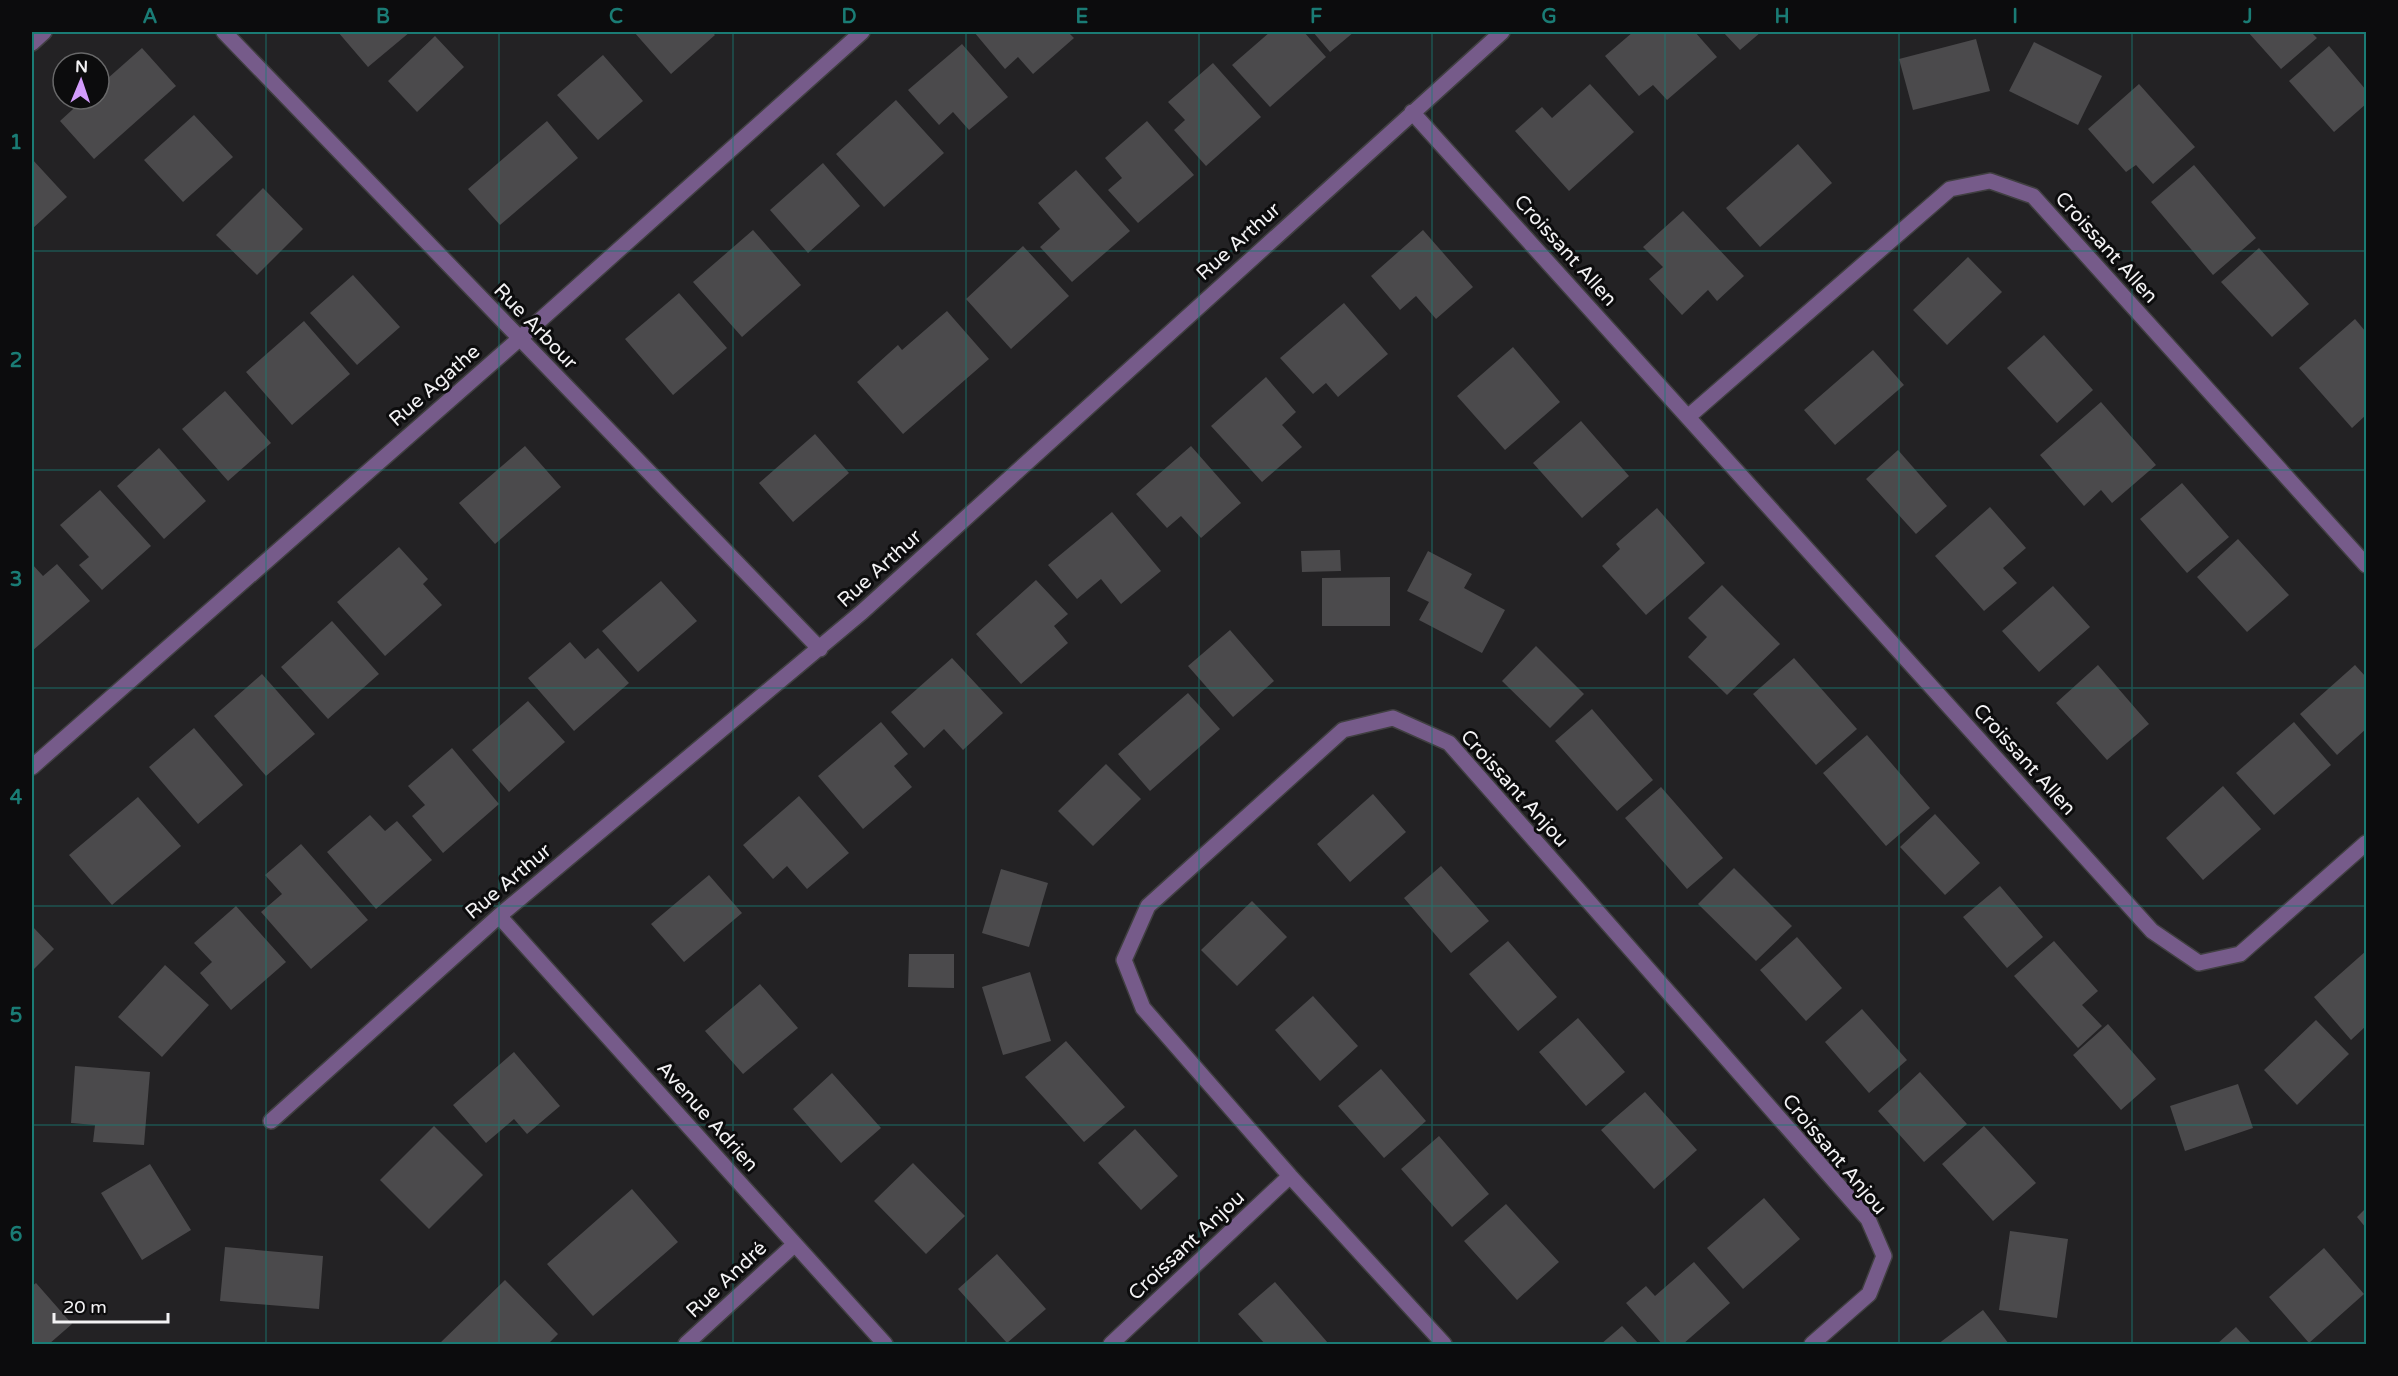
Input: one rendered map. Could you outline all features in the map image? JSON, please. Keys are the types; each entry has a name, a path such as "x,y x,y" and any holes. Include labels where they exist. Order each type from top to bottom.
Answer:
{"street":[{"path":"32,43 44,32"},
{"name":"Rue Arbour","path":"224,32 820,649"},
{"name":"Rue Agathe","path":"32,767 519,339 862,32"},
{"name":"Rue Arthur","path":"271,1121 499,916 820,649 1502,32"},
{"name":"Croissant Allen","path":"1412,112 2152,931 2199,963 2240,954 2367,843"},
{"name":"Croissant Allen","path":"1689,416 1950,189 1990,181 2032,196 2367,565"},
{"name":"Croissant Anjou","path":"1444,1344 1290,1176 1143,1008 1124,960 1148,906 1325,746 1343,730 1393,718 1449,743 1868,1219 1884,1256 1869,1294 1812,1344"},
{"name":"Avenue Adrien","path":"499,916 885,1344"},
{"name":"Croissant Anjou","path":"1112,1344 1290,1176"},
{"name":"Rue André","path":"686,1344 795,1244"}],"building":[{"path":"338,32 410,32 368,67"},
{"path":"634,32 712,32 715,35 671,74"},
{"path":"974,32 1068,32 1074,38 1033,74 1018,57 1005,69"},
{"path":"1270,32 1304,32 1326,57 1270,107 1232,65"},
{"path":"1313,32 1354,32 1330,52"},
{"path":"1633,32 1695,32 1717,57 1667,100 1653,85 1639,96 1605,56"},
{"path":"1723,32 1761,32 1740,50"},
{"path":"2248,32 2311,32 2317,38 2281,69"},
{"path":"435,36 464,67 417,112 388,81"},
{"path":"1976,39 1990,91 1913,110 1899,59"},
{"path":"2034,42 2102,76 2078,125 2009,91"},
{"path":"962,44 1008,97 969,130 953,112 939,125 908,90"},
{"path":"2329,46 2366,90 2366,104 2334,132 2289,81"},
{"path":"142,48 176,86 94,159 60,121 71,111 111,111 111,75"},
{"path":"603,55 643,101 598,140 557,95"},
{"path":"1213,63 1261,117 1206,166 1174,130 1185,120 1168,102"},
{"path":"1590,84 1634,132 1569,191 1515,131 1542,107 1552,118"},
{"path":"2139,84 2195,147 2153,184 2136,165 2126,172 2088,129"},
{"path":"896,100 944,153 884,207 836,154"},
{"path":"194,115 233,157 183,202 144,160"},
{"path":"547,121 578,158 500,225 468,189"},
{"path":"1147,121 1194,175 1138,223 1108,190 1122,178 1105,158"},
{"path":"1798,144 1832,183 1760,247 1726,208"},
{"path":"32,159 67,197 32,229"},
{"path":"823,163 860,206 808,253 770,210"},
{"path":"2194,165 2256,238 2213,275 2151,202"},
{"path":"1076,170 1130,231 1072,282 1040,247 1060,229 1038,203"},
{"path":"263,188 303,229 257,275 216,235"},
{"path":"1683,211 1744,276 1717,301 1708,290 1682,315 1649,279 1663,267 1643,247"},
{"path":"753,230 801,285 742,337 693,282"},
{"path":"1423,230 1473,287 1436,319 1416,296 1400,310 1371,276"},
{"path":"1023,246 1069,296 1011,349 966,299"},
{"path":"2259,248 2309,304 2272,337 2221,282"},
{"path":"1968,257 2002,292 1947,345 1913,310"},
{"path":"353,275 400,327 357,365 310,313"},
{"path":"679,293 727,348 673,395 625,339"},
{"path":"1344,303 1388,354 1338,397 1326,383 1313,394 1280,358"},
{"path":"947,311 989,359 903,434 857,382 898,345 902,350"},
{"path":"2355,319 2366,332 2366,415 2352,428 2299,368"},
{"path":"304,321 350,374 292,425 246,372"},
{"path":"2044,335 2093,390 2057,423 2007,368"},
{"path":"1513,347 1560,402 1505,450 1457,396"},
{"path":"1873,350 1904,385 1835,445 1804,410"},
{"path":"1266,377 1296,412 1282,425 1302,447 1262,482 1211,426"},
{"path":"225,391 271,443 228,481 182,429"},
{"path":"2101,402 2156,465 2112,503 2101,490 2084,506 2040,455"},
{"path":"1581,421 1629,476 1582,518 1533,463"},
{"path":"815,434 849,473 793,522 759,483"},
{"path":"525,446 561,487 495,544 459,503"},
{"path":"1191,446 1241,503 1201,538 1181,516 1167,528 1136,494"},
{"path":"159,448 206,501 164,539 117,486"},
{"path":"1898,450 1947,506 1916,534 1866,479"},
{"path":"2182,483 2229,537 2187,573 2140,519"},
{"path":"100,490 151,546 102,590 79,565 89,557 60,525"},
{"path":"1990,507 2026,548 2003,568 2017,583 1984,611 1935,556"},
{"path":"1657,508 1705,563 1646,615 1602,566 1620,549 1616,544"},
{"path":"1112,512 1161,571 1121,604 1101,579 1077,599 1048,565"},
{"path":"2238,539 2289,595 2247,632 2197,577"},
{"path":"399,547 428,579 423,584 442,605 385,656 337,602"},
{"path":"1340,550 1341,571 1302,572 1301,551"},
{"path":"1428,551 1472,574 1464,588 1505,610 1482,653 1419,620 1429,602 1407,591"},
{"path":"32,564 43,576 57,564 90,601 32,651"},
{"path":"1390,577 1390,626 1322,626 1322,578"},
{"path":"1036,580 1068,614 1054,626 1068,643 1021,684 976,634"},
{"path":"661,581 697,621 638,672 602,631"},
{"path":"1722,585 1780,644 1727,695 1688,657 1707,637 1688,618"},
{"path":"2053,586 2090,627 2039,672 2002,631"},
{"path":"332,621 379,674 328,719 281,667"},
{"path":"1230,630 1274,681 1233,717 1188,666"},
{"path":"570,642 585,659 598,648 629,683 574,731 528,678"},
{"path":"1536,646 1584,694 1550,728 1502,681"},
{"path":"952,658 1003,713 963,750 944,729 924,748 891,712"},
{"path":"1794,658 1857,729 1816,765 1753,694"},
{"path":"2098,665 2149,724 2107,760 2056,703"},
{"path":"2355,665 2366,677 2366,729 2337,755 2300,714"},
{"path":"262,674 315,734 266,776 214,716"},
{"path":"1188,693 1220,729 1150,791 1118,754"},
{"path":"528,701 565,742 509,792 472,750"},
{"path":"1592,709 1653,780 1617,811 1555,741"},
{"path":"881,722 908,754 894,766 912,787 863,829 818,776"},
{"path":"2294,722 2331,765 2274,815 2236,773"},
{"path":"194,728 243,785 198,824 149,767"},
{"path":"1867,735 1930,808 1886,846 1823,773"},
{"path":"452,748 499,804 443,853 412,816 425,805 408,786"},
{"path":"1106,764 1141,799 1093,846 1058,811"},
{"path":"2223,786 2261,829 2203,880 2166,838"},
{"path":"1661,787 1723,858 1687,889 1625,818"},
{"path":"1373,794 1406,832 1350,882 1317,844"},
{"path":"799,796 849,853 807,889 787,866 773,879 743,845"},
{"path":"138,797 181,846 112,905 69,855"},
{"path":"1935,814 1980,863 1945,895 1900,847"},
{"path":"370,815 385,831 397,821 432,860 376,909 327,852"},
{"path":"301,844 368,920 311,969 261,912 282,894 265,875"},
{"path":"1441,866 1489,921 1451,953 1404,898"},
{"path":"1734,868 1792,926 1756,961 1698,904"},
{"path":"1001,869 1048,883 1029,947 982,933"},
{"path":"709,875 742,913 684,962 651,924"},
{"path":"2000,886 2043,937 2007,968 1963,917"},
{"path":"1252,901 1287,937 1237,986 1201,950"},
{"path":"236,906 286,962 231,1010 200,973 212,962 194,943"},
{"path":"32,926 54,949 32,971"},
{"path":"1797,937 1842,988 1806,1021 1760,970"},
{"path":"1508,941 1557,997 1518,1031 1469,974"},
{"path":"2054,941 2098,991 2082,1005 2102,1026 2078,1048 2014,976"},
{"path":"2366,951 2366,1026 2351,1040 2314,997"},
{"path":"909,954 954,954 954,988 908,987"},
{"path":"165,965 209,1005 162,1057 118,1017"},
{"path":"1030,972 1051,1041 1003,1055 982,987"},
{"path":"760,984 798,1028 743,1074 705,1031"},
{"path":"1313,996 1358,1046 1320,1081 1275,1030"},
{"path":"1862,1009 1907,1060 1869,1093 1825,1042"},
{"path":"1578,1018 1625,1072 1586,1106 1539,1052"},
{"path":"2316,1020 2349,1054 2297,1105 2264,1070"},
{"path":"2108,1024 2156,1079 2121,1110 2073,1055"},
{"path":"1066,1041 1125,1107 1084,1142 1025,1077"},
{"path":"514,1052 560,1106 527,1134 514,1119 486,1143 453,1105"},
{"path":"75,1066 150,1072 144,1145 93,1142 95,1125 71,1123"},
{"path":"1381,1069 1426,1121 1384,1158 1338,1106"},
{"path":"1920,1072 1967,1124 1924,1162 1878,1111"},
{"path":"832,1073 881,1128 841,1163 793,1109"},
{"path":"2238,1084 2253,1128 2185,1151 2170,1106"},
{"path":"1645,1092 1697,1150 1654,1189 1601,1130"},
{"path":"434,1126 483,1175 429,1229 380,1180"},
{"path":"1984,1126 2036,1183 1993,1221 1942,1164"},
{"path":"1135,1129 1178,1176 1141,1210 1098,1163"},
{"path":"1439,1136 1489,1194 1452,1227 1401,1169"},
{"path":"913,1163 965,1216 926,1254 874,1201"},
{"path":"150,1164 191,1230 142,1260 101,1193"},
{"path":"632,1189 678,1242 593,1316 547,1264"},
{"path":"1764,1198 1800,1239 1743,1289 1707,1248"},
{"path":"1506,1204 1559,1262 1517,1300 1464,1241"},
{"path":"2366,1208 2366,1228 2357,1217"},
{"path":"2010,1231 2068,1239 2057,1318 1999,1310"},
{"path":"225,1247 323,1256 319,1309 220,1301"},
{"path":"2324,1248 2364,1294 2309,1343 2269,1297"},
{"path":"997,1254 1046,1309 1007,1343 958,1289"},
{"path":"1694,1262 1730,1303 1683,1344 1662,1344 1626,1303 1646,1286 1655,1296"},
{"path":"505,1280 558,1334 548,1344 439,1344"},
{"path":"1275,1282 1328,1343 1265,1344 1238,1314"},
{"path":"36,1283 72,1324 49,1344 32,1344 32,1286"},
{"path":"1983,1310 2009,1344 1938,1344"},
{"path":"1622,1326 1639,1344 1601,1344"},
{"path":"2236,1327 2252,1344 2217,1344"}]}
